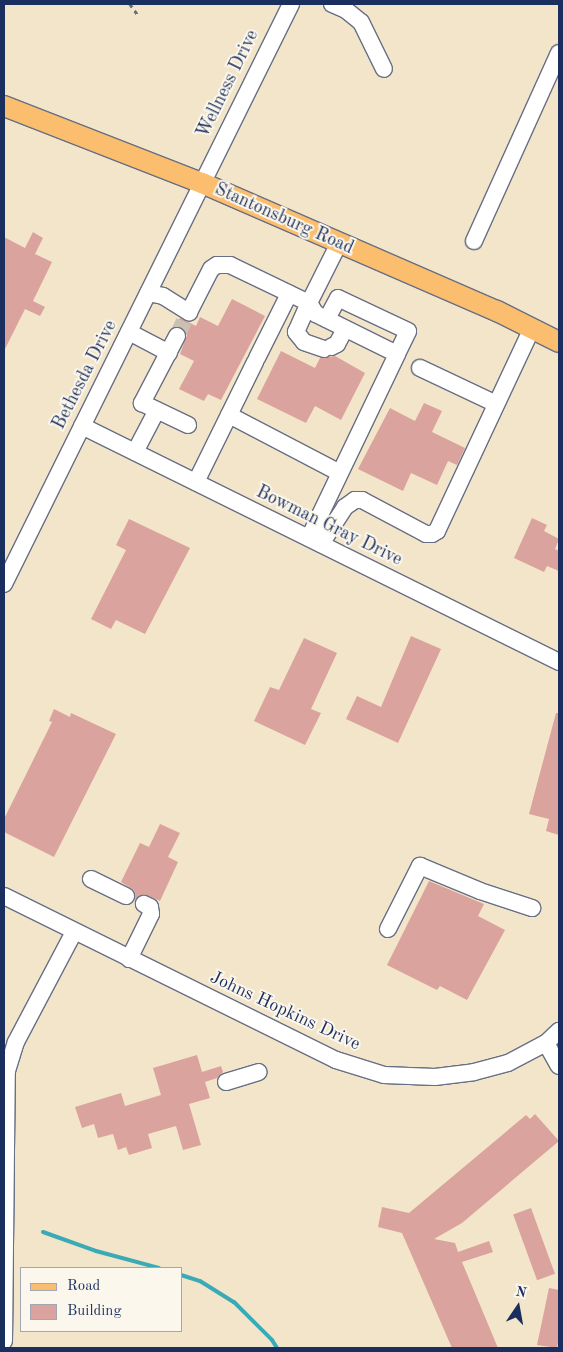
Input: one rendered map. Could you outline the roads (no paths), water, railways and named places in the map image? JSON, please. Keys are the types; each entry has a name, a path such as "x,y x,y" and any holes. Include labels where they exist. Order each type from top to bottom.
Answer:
{"main road":[{"name":"Stantonsburg Road","path":"4,106 202,183 532,328 559,342"}],"street":[{"name":"Wellness Drive","path":"202,183 291,4"},
{"path":"332,4 346,10 361,22 384,69"},
{"path":"474,241 559,53"},
{"name":"Bethesda Drive","path":"4,584 202,183"},
{"path":"339,243 296,332 304,342 328,348 336,344 345,329"},
{"path":"148,294 163,296 187,316 211,269 217,265 230,264 309,303 316,314 397,354"},
{"path":"196,482 289,294"},
{"path":"315,541 340,473 408,331 338,298 327,319"},
{"path":"315,541 345,507 355,500 362,500 426,534 432,534 437,531 532,328"},
{"path":"128,332 169,353"},
{"path":"177,336 142,403 188,425"},
{"path":"420,368 496,404"},
{"path":"135,452 157,410"},
{"path":"229,415 340,473"},
{"name":"Bowman Gray Drive","path":"82,426 559,662"},
{"path":"388,930 420,866 480,891 532,908"},
{"path":"91,879 126,896"},
{"name":"Johns Hopkins Drive","path":"4,896 336,1060 384,1075 435,1077 474,1072 508,1063 546,1043 559,1031"},
{"path":"129,959 151,914 150,907 144,904"},
{"path":"4,1341 7,1071 16,1042 74,932"},
{"path":"546,1043 559,1066"},
{"path":"226,1082 258,1072"}],"waterway":[{"path":"43,1232 96,1251 155,1267"},
{"path":"182,1275 200,1281 234,1302 272,1340 277,1348"}],"tunnel":[{"path":"177,336 184,321"}]}
